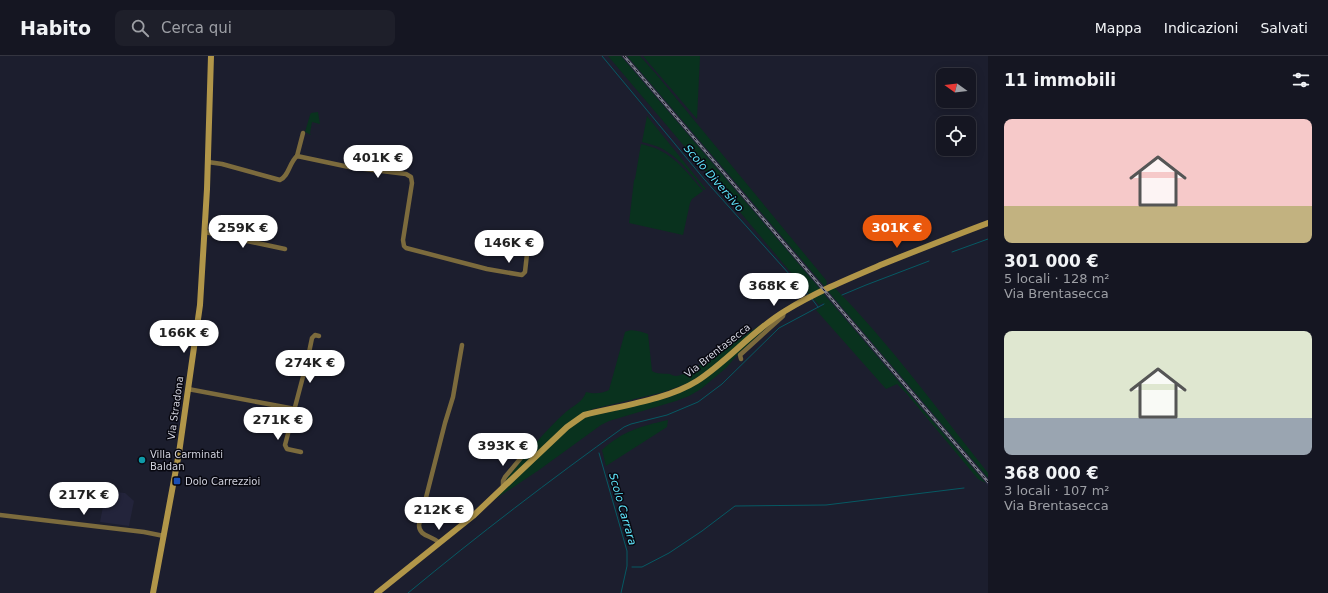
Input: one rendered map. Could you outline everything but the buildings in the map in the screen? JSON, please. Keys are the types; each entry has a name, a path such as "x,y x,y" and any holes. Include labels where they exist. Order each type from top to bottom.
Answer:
{"street":[{"name":"Via Stradona","path":"153,593 177,465 200,300 205,232 211,56"},
{"path":"208,162 227,165 280,180 285,177 293,159 297,156 304,133"},
{"path":"297,156 349,167 410,176 412,183 403,240 404,246 409,249 487,269 518,274 524,274 525,272 527,254"},
{"name":"Via Brentasecca","path":"377,593 473,516 553,440 577,420 584,416 608,409 663,396 697,381 777,316 806,299 845,280 939,241 988,223"},
{"path":"205,232 285,249"},
{"path":"742,359 740,355 783,316 785,311"},
{"path":"301,452 285,448 312,338 319,336"},
{"path":"439,543 434,538 422,534 420,531 420,525 445,423 453,397 462,345"},
{"path":"306,367 309,366 332,372"},
{"path":"188,389 295,409"},
{"path":"503,488 503,481 505,477 525,453"},
{"path":"0,515 144,532 164,536"}],"shaded area":[{"path":"621,56 627,56 988,478 988,486"},
{"path":"106,491 125,493 134,501 129,526 100,522"}],"green space":[{"path":"608,56 621,56 821,290 810,295"},
{"path":"627,56 640,56 656,74 826,280 827,283 825,287"},
{"path":"643,56 700,56 697,119"},
{"path":"318,112 320,124 312,122 311,135 305,132 310,115 311,113"},
{"path":"647,116 706,189 704,190 677,159 657,146 642,142"},
{"path":"641,144 666,153 683,168 703,191 692,199 690,203 683,235 629,223 634,180"},
{"path":"834,287 875,331 913,378 988,473 988,478 827,290"},
{"path":"823,293 986,483 978,479 906,393 897,384 886,389 816,310 824,305 823,303 819,305 813,298"},
{"path":"769,319 706,372 688,383 664,392 593,409 584,413 505,483 507,478 543,435 567,411 581,400 586,392 598,393 609,390 625,332 634,330 648,334 652,371 676,376 694,369"},
{"path":"773,322 738,354 726,368 701,389 676,401 609,421 601,425 539,470 494,500 570,427 584,417 670,397 681,391"},
{"path":"668,420 667,427 606,466 602,450 617,438 633,430"}],"waterway":[{"name":"Scolo Diversivo","path":"602,56 704,179 808,295"},
{"path":"952,252 988,239"},
{"path":"842,295 929,261"},
{"name":"Scolo Diversivo","path":"812,299 818,307"},
{"path":"408,593 514,508 624,427 667,415 698,402 722,384 779,328 824,304"},
{"name":"Scolo Carrara","path":"599,453 627,551 627,566 621,593"},
{"path":"632,567 642,567 669,553 702,531 735,506 826,505 964,488"}],"railway":[{"path":"624,56 988,482"}],"place":[{"name":"Villa Carminati Baldan","path":"142,460"},
{"name":"Dolo Carrezzioi","path":"177,481"}]}
